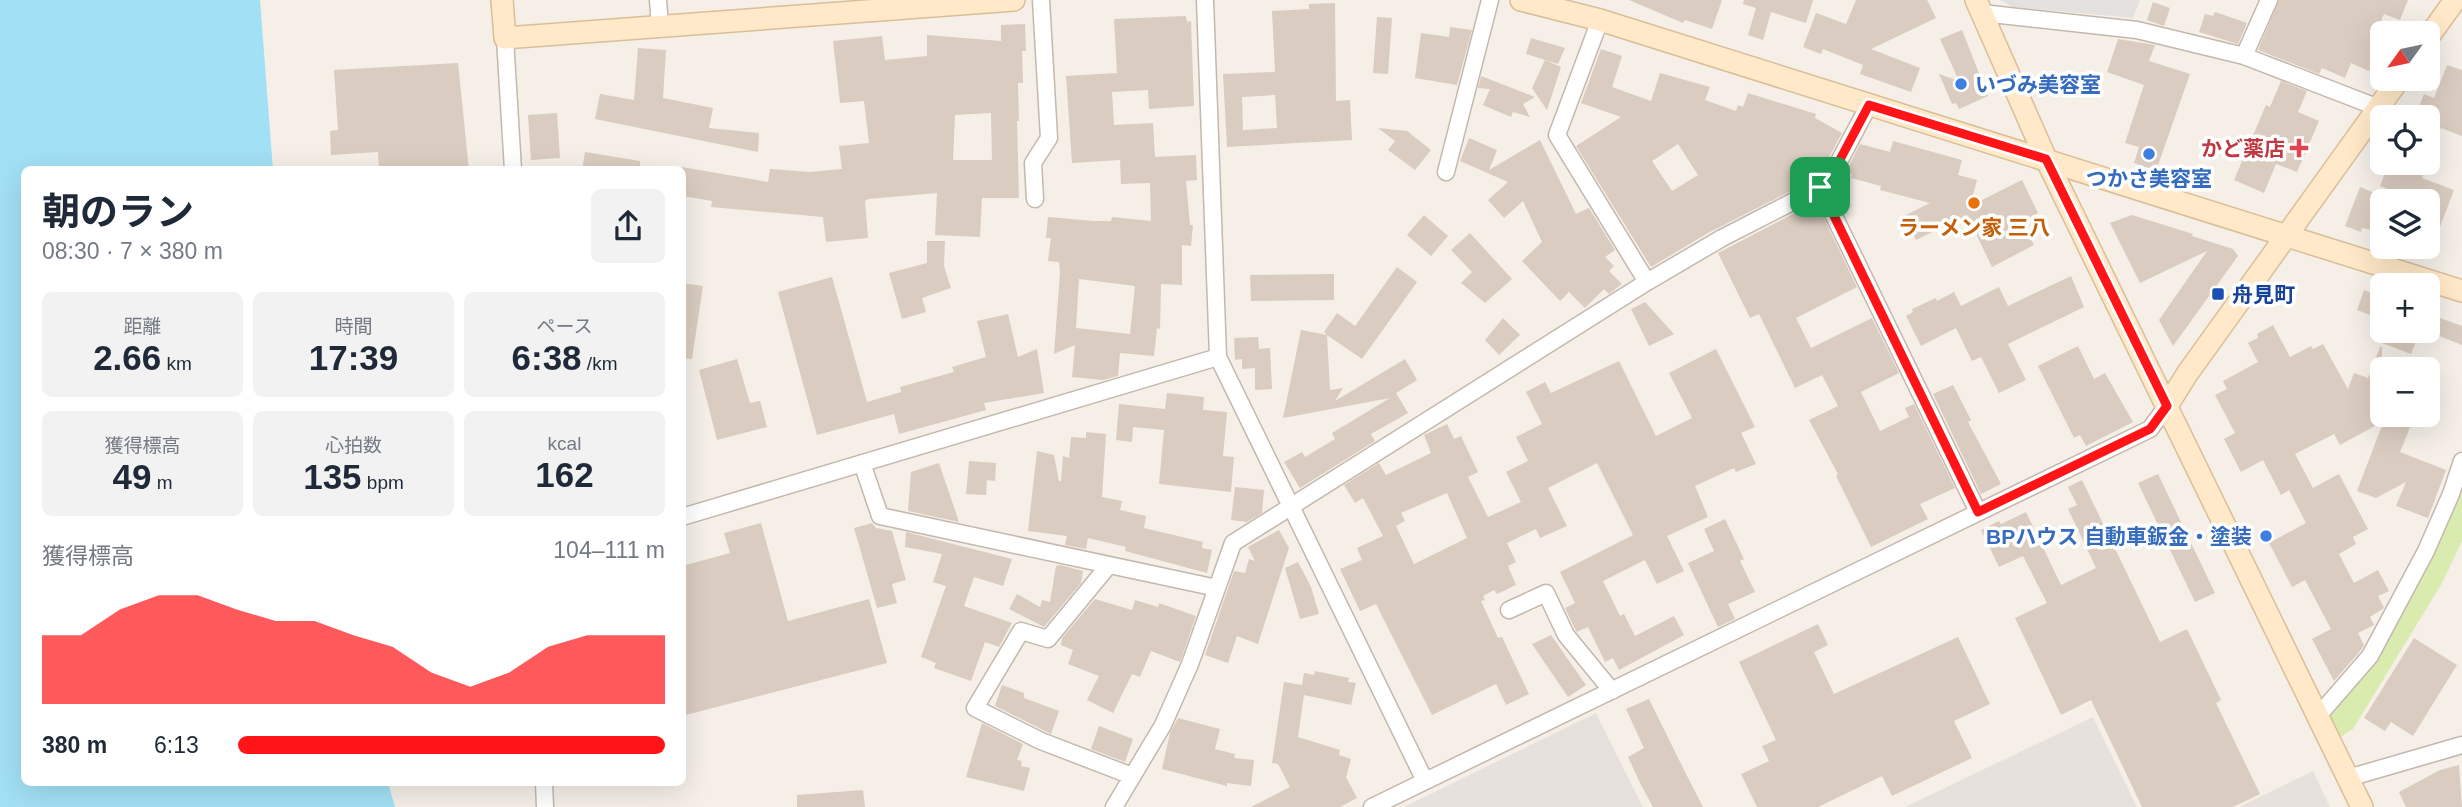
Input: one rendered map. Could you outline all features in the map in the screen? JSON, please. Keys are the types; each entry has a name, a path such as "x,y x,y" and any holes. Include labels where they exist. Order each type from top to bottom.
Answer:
{"street":[{"path":"502,0 513,166"},
{"path":"657,0 660,26"},
{"path":"505,38 1014,0"},
{"path":"1035,199 1033,163 1049,138 1041,0"},
{"path":"1205,0 1218,357 1425,781"},
{"path":"1446,172 1490,0"},
{"path":"1521,0 1600,20 2462,291"},
{"path":"2244,56 2269,0"},
{"path":"2440,21 2455,0"},
{"path":"1979,6 2137,30 2244,56 2371,105"},
{"path":"1979,6 2046,159 2362,807"},
{"path":"1600,20 1557,135 1647,282"},
{"path":"1114,807 1163,725 1190,664 1233,543 1291,509 1647,282 1722,238 1827,184 1869,105"},
{"path":"1372,807 2150,429 2370,121"},
{"path":"1820,187 1978,512"},
{"path":"686,516 1218,357"},
{"path":"2318,716 2370,656 2426,551 2462,461"},
{"path":"862,463 880,516 1217,589"},
{"path":"1109,565 1048,639 1021,631 975,708 1041,741 1132,776"},
{"path":"1509,610 1546,593 1566,635 1612,691"},
{"path":"2348,778 2462,745"},
{"path":"544,786 545,807"}],"shaded area":[{"path":"2000,0 2140,0 2133,18 2013,7"},
{"path":"1596,713 1643,807 1404,807"},
{"path":"2093,717 2137,807 1905,807"},
{"path":"2313,771 2330,807 2239,807"}],"green space":[{"path":"2462,461 2462,541 2442,583 2353,729 2331,743 2318,716 2370,656"}],"water":[{"path":"0,0 260,0 273,166 21,166 21,786 389,786 395,807 0,807"}],"building":[{"path":"1629,0 1722,0 1712,29 1685,20 1683,23"},
{"path":"1744,0 1813,0 1806,23 1771,12 1763,40 1748,35 1756,8 1743,4"},
{"path":"1856,0 1927,0 1936,18 1871,49 1920,68 1911,92 1860,74 1863,65 1823,49 1821,54 1803,47 1816,13 1846,24"},
{"path":"2279,0 2408,0 2400,20 2384,14 2381,21 2370,21 2369,71 2351,63 2345,78 2322,68 2319,74 2258,50"},
{"path":"2153,2 2170,8 2164,26 2147,20"},
{"path":"1335,3 1336,101 1350,100 1352,140 1227,147 1223,74 1275,72 1272,11 1309,9 1309,4","holes":["1275,95 1277,128 1243,130 1242,97"]},
{"path":"2215,12 2247,23 2238,44 2199,32 2205,14 2213,16"},
{"path":"1186,16 1187,22 1191,21 1194,106 1149,109 1148,90 1112,92 1114,125 1153,123 1155,157 1196,155 1197,180 1186,181 1190,225 1193,225 1191,246 1182,245 1182,285 1161,284 1160,329 1157,328 1154,356 1120,353 1118,376 1103,380 1072,377 1075,345 1054,354 1060,272 1059,262 1048,261 1051,238 1046,238 1048,217 1111,221 1112,217 1151,221 1150,183 1121,184 1120,160 1072,163 1066,76 1117,73 1114,19","holes":["1079,279 1135,286 1130,334 1076,328"]},
{"path":"1377,17 1392,18 1388,74 1373,73"},
{"path":"1025,24 1023,83 1018,83 1019,198 982,198 980,237 935,235 937,193 868,199 865,201 868,238 826,242 823,217 711,207 712,201 686,197 686,168 768,182 770,169 810,172 842,169 839,146 869,143 864,101 840,103 833,41 882,36 885,60 927,56 927,35 1001,41 1001,25","holes":["991,113 992,160 953,160 955,115"]},
{"path":"1450,27 1472,30 1457,85 1415,78 1421,33 1449,37"},
{"path":"1962,30 1988,96 1959,109 1956,103 1952,104 1939,74 1959,81 1940,39"},
{"path":"1531,38 1565,48 1558,64 1526,54"},
{"path":"2118,39 2155,45 2149,61 2190,74 2156,171 2134,163 2139,147 2125,143 2144,85 2107,72"},
{"path":"638,48 666,50 663,98 713,108 709,128 759,133 758,152 595,119 600,94 634,100"},
{"path":"1601,49 1622,56 1612,87 1651,101 1660,73 1710,87 1705,100 1736,111 1738,105 1743,107 1748,93 1816,114 1815,118 1842,133 1827,161 1821,157 1789,192 1708,233 1651,267 1576,146 1621,117 1581,103","holes":["1678,144 1698,175 1672,191 1652,161"]},
{"path":"1545,60 1561,67 1547,110 1532,88"},
{"path":"458,63 469,166 379,166 378,152 331,155 330,131 338,130 334,70"},
{"path":"2447,65 2462,70 2462,136 2441,128 2440,130 2440,105 2420,105 2424,94 2434,98 2437,91 2440,91 2440,83"},
{"path":"1481,76 1535,97 1523,104 1530,117 1513,112 1511,117 1483,105 1490,89 1478,88"},
{"path":"2281,81 2307,91 2298,112 2319,121 2297,172 2276,164 2264,193 2234,180 2266,105 2270,107"},
{"path":"557,113 560,158 531,160 528,115"},
{"path":"1378,128 1407,131 1431,150 1415,170 1388,150 1395,141"},
{"path":"1469,138 1497,150 1489,170 1540,140 1576,214 1589,208 1615,250 1605,257 1614,266 1609,271 1622,284 1609,294 1604,289 1585,308 1569,292 1560,301 1522,261 1542,242 1523,201 1504,218 1488,200 1508,182 1460,161"},
{"path":"1893,141 1962,160 1958,175 1977,180 1970,206 2022,180 2038,213 2022,221 2034,245 1992,267 1967,215 1916,240 1904,216 1930,203 1880,190 1881,186 1851,178 1852,174 1846,171 1860,144 1890,152"},
{"path":"585,152 640,161 640,166 583,166"},
{"path":"2384,175 2423,175 2422,178 2454,190 2440,227 2440,189 2388,189 2380,186"},
{"path":"2360,187 2370,191 2370,230 2362,228 2361,232 2345,226"},
{"path":"1816,202 1857,287 1796,318 1811,348 1872,318 1899,373 1861,392 1880,431 1909,417 1905,408 1914,404 1955,488 1920,504 1928,519 1871,547 1836,476 1838,474 1809,420 1838,406 1822,375 1795,388 1759,314 1750,318 1718,253"},
{"path":"1424,215 1448,236 1431,256 1407,235"},
{"path":"2132,215 2233,249 2238,256 2173,346 2159,320 2207,251 2140,283 2110,223"},
{"path":"1470,233 1512,279 1485,303 1461,283 1472,272 1451,250"},
{"path":"927,241 945,241 944,266 951,288 922,298 926,312 902,319 889,273 927,263"},
{"path":"1397,267 1417,282 1362,359 1324,332 1337,313 1355,326"},
{"path":"1334,274 1334,300 1251,301 1250,275"},
{"path":"2071,276 2084,307 2008,344 2026,380 1999,393 1981,357 1972,361 1956,328 1921,346 1906,316 1913,312 1912,309 1954,292 1961,306 1999,287 2008,306"},
{"path":"832,277 867,402 901,392 900,387 954,372 952,367 986,357 977,321 1008,314 1018,357 1037,349 1044,393 984,403 986,410 899,434 894,414 817,435 778,292"},
{"path":"686,284 703,286 692,359 686,358"},
{"path":"2364,290 2370,292 2370,315 2357,310"},
{"path":"1645,302 1674,334 1649,346 1631,309"},
{"path":"1503,318 1520,335 1499,355 1485,340"},
{"path":"2440,318 2462,326 2462,345 2440,336"},
{"path":"2273,325 2290,357 2311,346 2313,349 2323,344 2348,389 2354,373 2368,378 2370,373 2370,427 2373,427 2340,445 2334,434 2295,454 2313,488 2339,474 2368,529 2353,537 2356,544 2339,554 2354,583 2378,570 2389,591 2378,596 2384,608 2370,617 2374,625 2358,633 2364,645 2361,650 2334,681 2312,639 2331,629 2305,580 2292,587 2269,543 2306,523 2289,490 2281,495 2263,460 2241,472 2224,439 2235,433 2215,395 2227,389 2223,381 2258,362 2248,343 2258,338 2257,334"},
{"path":"1301,330 1327,335 1330,390 1343,388 1335,401 1405,359 1417,380 1396,393 1408,413 1371,434 1375,441 1300,488 1284,462 1302,452 1305,457 1335,439 1332,433 1390,398 1283,418"},
{"path":"1258,337 1259,349 1270,348 1272,389 1255,390 1255,368 1242,369 1242,359 1235,360 1234,338"},
{"path":"2382,343 2415,343 2411,354"},
{"path":"2078,346 2094,379 2105,373 2133,422 2086,446 2080,435 2074,438 2038,366"},
{"path":"2380,347 2382,357 2376,357"},
{"path":"1716,349 1755,427 1741,433 1756,464 1736,472 1734,468 1695,486 1708,517 1667,536 1684,571 1657,584 1645,560 1603,581 1620,616 1624,614 1635,636 1674,616 1684,635 1619,670 1613,658 1605,662 1588,627 1577,632 1575,629 1565,608 1575,603 1560,572 1633,535 1597,463 1548,488 1567,526 1540,538 1536,529 1507,543 1516,562 1508,566 1516,585 1497,594 1494,590 1483,596 1485,600 1481,601 1498,638 1502,637 1529,694 1506,705 1496,684 1432,715 1376,604 1360,611 1340,569 1362,560 1357,548 1383,536 1363,498 1355,503 1344,485 1379,463 1386,475 1431,453 1424,435 1447,424 1454,439 1461,436 1478,472 1468,477 1488,517 1521,502 1506,472 1528,461 1516,437 1542,424 1526,392 1545,382 1551,393 1619,361 1656,436 1692,418 1669,373","holes":["1447,493 1467,538 1414,564 1396,526 1405,521 1401,513"]},
{"path":"737,359 750,403 760,401 767,427 717,440 699,370"},
{"path":"1953,385 1971,420 1968,422 2001,484 1981,494 1933,394"},
{"path":"1167,393 1204,397 1203,410 1227,412 1223,456 1234,457 1231,492 1159,484 1164,430 1133,427 1132,442 1116,440 1119,404 1165,409"},
{"path":"2381,427 2410,427 2400,452 2446,470 2428,518 2396,506 2406,482 2376,498 2357,491"},
{"path":"1086,432 1106,434 1102,497 1122,501 1120,510 1146,516 1144,528 1203,542 1202,548 1212,550 1207,573 1088,538 1086,549 1065,545 1067,536 1028,531 1037,451 1054,455 1061,481 1063,456 1069,458 1071,437 1086,438"},
{"path":"969,461 996,463 995,481 987,480 986,495 966,494"},
{"path":"939,463 959,522 908,511 911,472"},
{"path":"2158,474 2215,593 2195,602 2138,483"},
{"path":"2082,480 2160,642 2187,629 2221,700 2216,703 2260,794 2233,807 2142,807 2091,700 2061,715 2015,618 2047,603 2023,556 1999,567 1981,530 2026,512 2061,585 2096,568 2068,509 2077,505 2068,487"},
{"path":"1235,487 1264,490 1262,513 1247,522 1231,520"},
{"path":"1725,519 1744,559 1740,561 1755,592 1728,604 1735,619 1718,627 1688,563 1714,551 1704,529"},
{"path":"761,523 788,621 869,599 887,663 686,715 686,565 730,553 724,533"},
{"path":"872,523 876,528 892,531 906,580 892,584 897,603 877,608 854,528"},
{"path":"1279,530 1289,548 1258,644 1237,636 1228,663 1205,655 1234,571 1245,573 1249,559 1255,561 1248,547"},
{"path":"906,532 1012,559 1003,586 974,577 964,606 1012,623 999,647 985,642 971,681 934,668 936,663 921,657 946,586 933,582 942,554 905,547"},
{"path":"1298,562 1311,587 1319,614 1300,619 1285,568"},
{"path":"1056,566 1083,571 1081,583 1044,627 1009,609 1017,594 1040,607 1042,600 1050,602"},
{"path":"1095,599 1132,610 1135,600 1158,607 1159,603 1196,616 1180,662 1151,651 1140,677 1132,674 1113,713 1087,700 1099,676 1068,664 1073,650 1061,645 1062,638"},
{"path":"1818,624 1828,645 1814,652 1834,694 1958,637 1990,704 1954,721 1972,758 1892,796 1882,776 1818,807 1757,807 1741,774 1769,761 1762,746 1776,740 1739,662"},
{"path":"1551,635 1586,685 1568,697 1532,644"},
{"path":"2414,638 2457,665 2413,736 2391,722 2385,731 2364,718"},
{"path":"1315,671 1349,678 1348,682 1356,683 1351,705 1304,695 1298,737 1340,750 1339,755 1351,759 1346,777 1357,798 1340,807 1251,807 1290,787 1278,764 1272,763 1284,682 1302,685 1304,673 1314,675"},
{"path":"1002,685 1024,693 1024,698 1059,711 1051,734 995,706"},
{"path":"1649,699 1703,807 1653,807 1640,783 1628,757 1644,748 1626,709"},
{"path":"1178,718 1220,729 1215,749 1235,754 1234,758 1254,760 1251,786 1227,783 1227,786 1162,769 1170,733"},
{"path":"982,723 1023,744 1017,760 1022,761 1021,766 1030,768 1024,791 966,777"},
{"path":"1099,726 1133,739 1125,762 1091,749"},
{"path":"2459,765 2462,807 2406,807 2399,792 2440,770"},
{"path":"863,790 865,807 797,807 797,795"}],"place":[{"name":"いづみ美容室","path":"1961,84"},
{"name":"かど薬店","path":"2299,148"},
{"name":"つかさ美容室","path":"2149,154"},
{"name":"ラーメン家 三八","path":"1974,203"},
{"name":"舟見町","path":"2218,294"},
{"name":"BPハウス 自動車鈑金・塗装","path":"2266,536"}],"route":[{"path":"1869,105 2046,159 2167,406 2150,429 1978,512 1820,187 1827,184 1869,105"}]}
